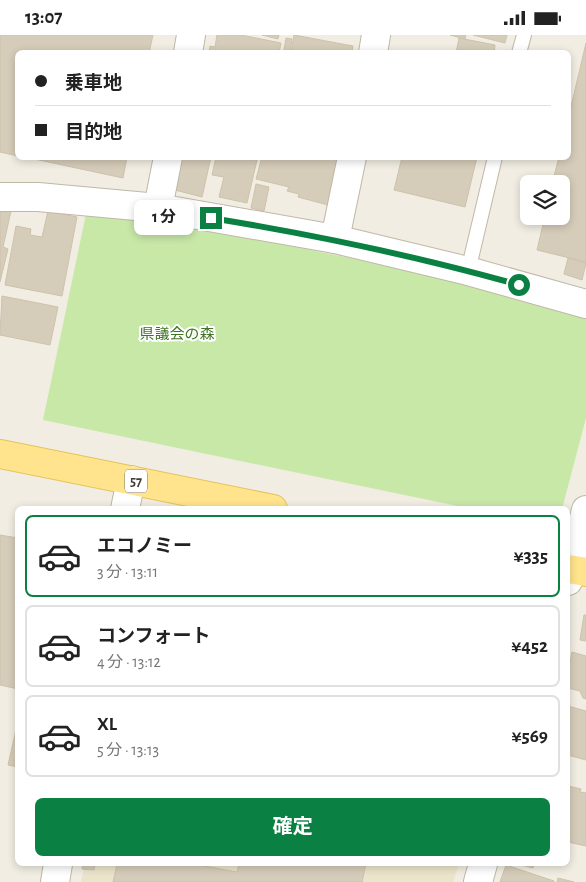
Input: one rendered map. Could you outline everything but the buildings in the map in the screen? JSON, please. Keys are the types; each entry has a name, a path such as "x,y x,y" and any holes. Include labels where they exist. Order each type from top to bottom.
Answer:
{"main road":[{"name":"57","path":"0,454 258,506"}],"street":[{"path":"188,50 191,35"},
{"path":"374,50 376,35"},
{"path":"158,209 167,160"},
{"path":"335,239 351,160"},
{"path":"0,197 38,197 158,209 335,239 468,271 586,304"},
{"path":"126,506 131,480"},
{"path":"573,573 586,510"},
{"path":"55,882 58,866"},
{"path":"478,882 482,866"}],"lane":[{"path":"521,50 524,35"},
{"path":"468,271 494,160"}],"shaded area":[{"path":"85,866 458,866 453,882 81,882"}],"green space":[{"name":"県議会の森","path":"86,214 194,224 320,252 478,282 586,317 586,418 563,506 458,506 43,420"}],"route":[{"path":"211,218 335,239 519,285"}]}
